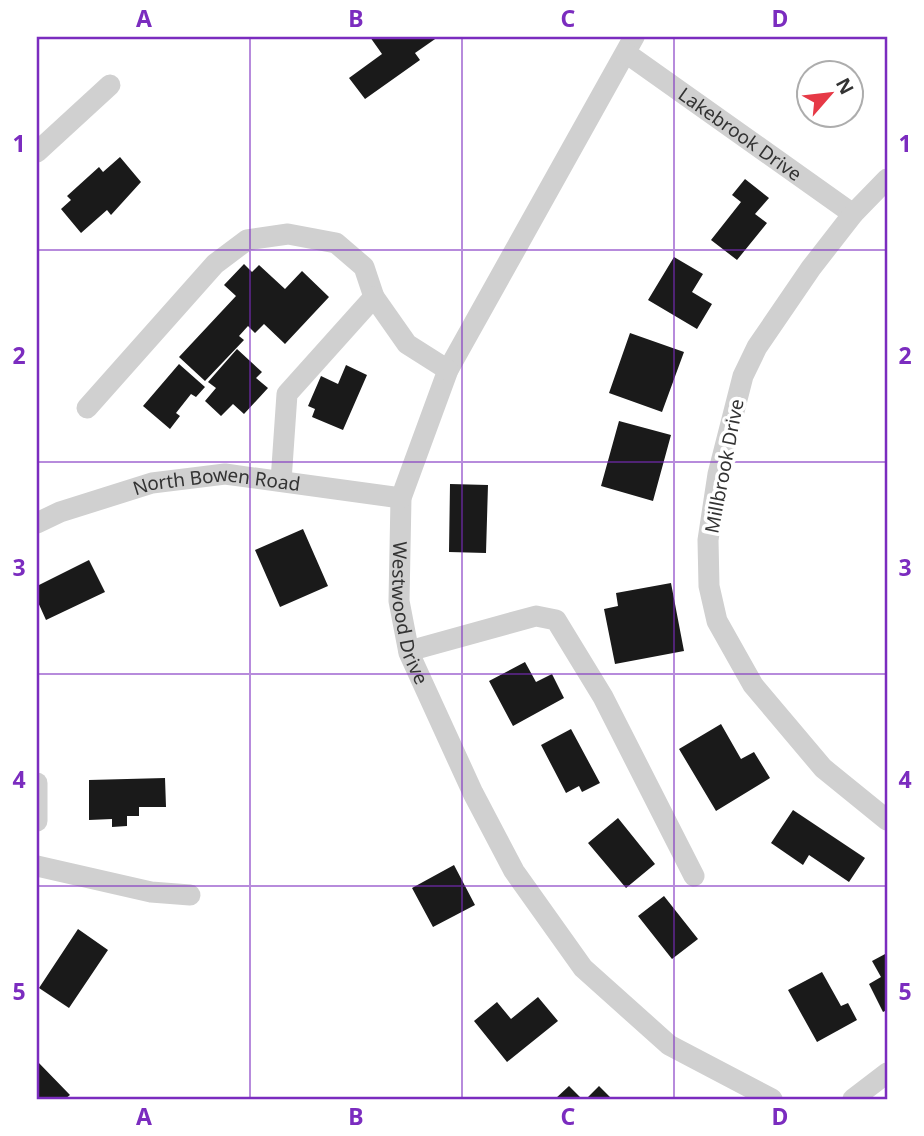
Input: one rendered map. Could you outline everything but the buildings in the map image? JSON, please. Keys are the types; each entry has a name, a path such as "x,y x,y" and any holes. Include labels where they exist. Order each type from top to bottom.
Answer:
{"street":[{"name":"Lakebrook Drive","path":"630,45 853,214"},
{"name":"Westwood Drive","path":"630,45 448,370 401,498 399,601 409,651 461,769 514,871 583,968 669,1045 772,1099"},
{"path":"37,152 110,85"},
{"name":"Millbrook Drive","path":"887,179 853,214 811,268 757,347 743,376 718,474 708,540 709,586 717,621 753,685 823,768 887,820"},
{"path":"87,408 215,264 247,240 288,234 337,243 364,267 374,297 407,344 448,370"},
{"path":"281,481 287,394 374,297"},
{"name":"North Bowen Road","path":"37,523 60,512 152,483 225,474 401,498"},
{"path":"409,651 536,616 556,620 604,697 694,876"},
{"path":"37,783 37,821"},
{"path":"37,866 151,892 190,895"},
{"path":"853,1099 887,1073"}]}
